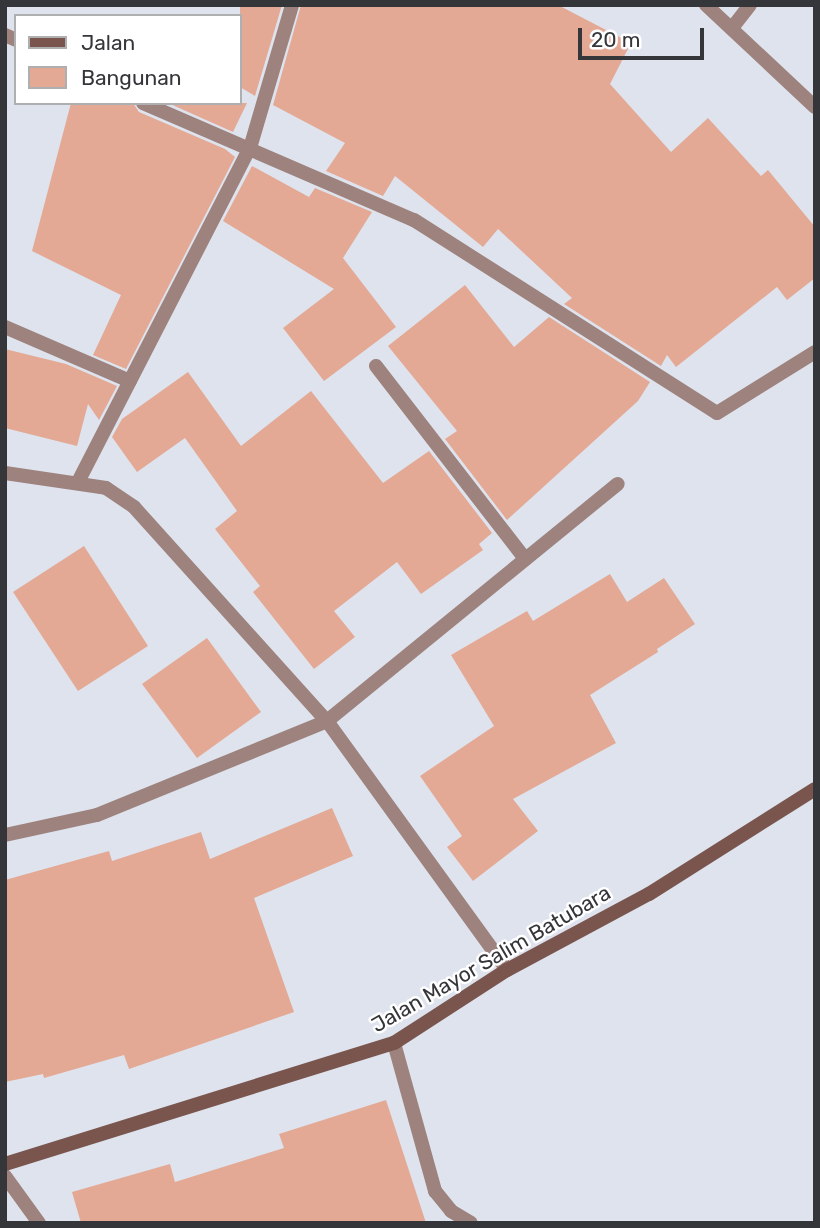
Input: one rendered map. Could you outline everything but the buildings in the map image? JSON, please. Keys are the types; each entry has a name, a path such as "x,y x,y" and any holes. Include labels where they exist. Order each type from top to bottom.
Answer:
{"street":[{"path":"78,482 250,148 292,5"},
{"path":"706,5 815,107"},
{"path":"732,28 750,5"},
{"path":"148,105 414,220 717,413 815,352"},
{"path":"5,327 130,381"},
{"path":"376,366 525,559"},
{"path":"5,473 106,488 134,508 327,721 507,970"},
{"path":"5,835 97,815 327,721 618,484"},
{"name":"Jalan Mayor Salim Batubara","path":"5,1164 394,1043 507,970 649,894 815,789"},
{"path":"394,1043 435,1191 452,1212 471,1223"},
{"path":"5,1176 39,1223"}]}
